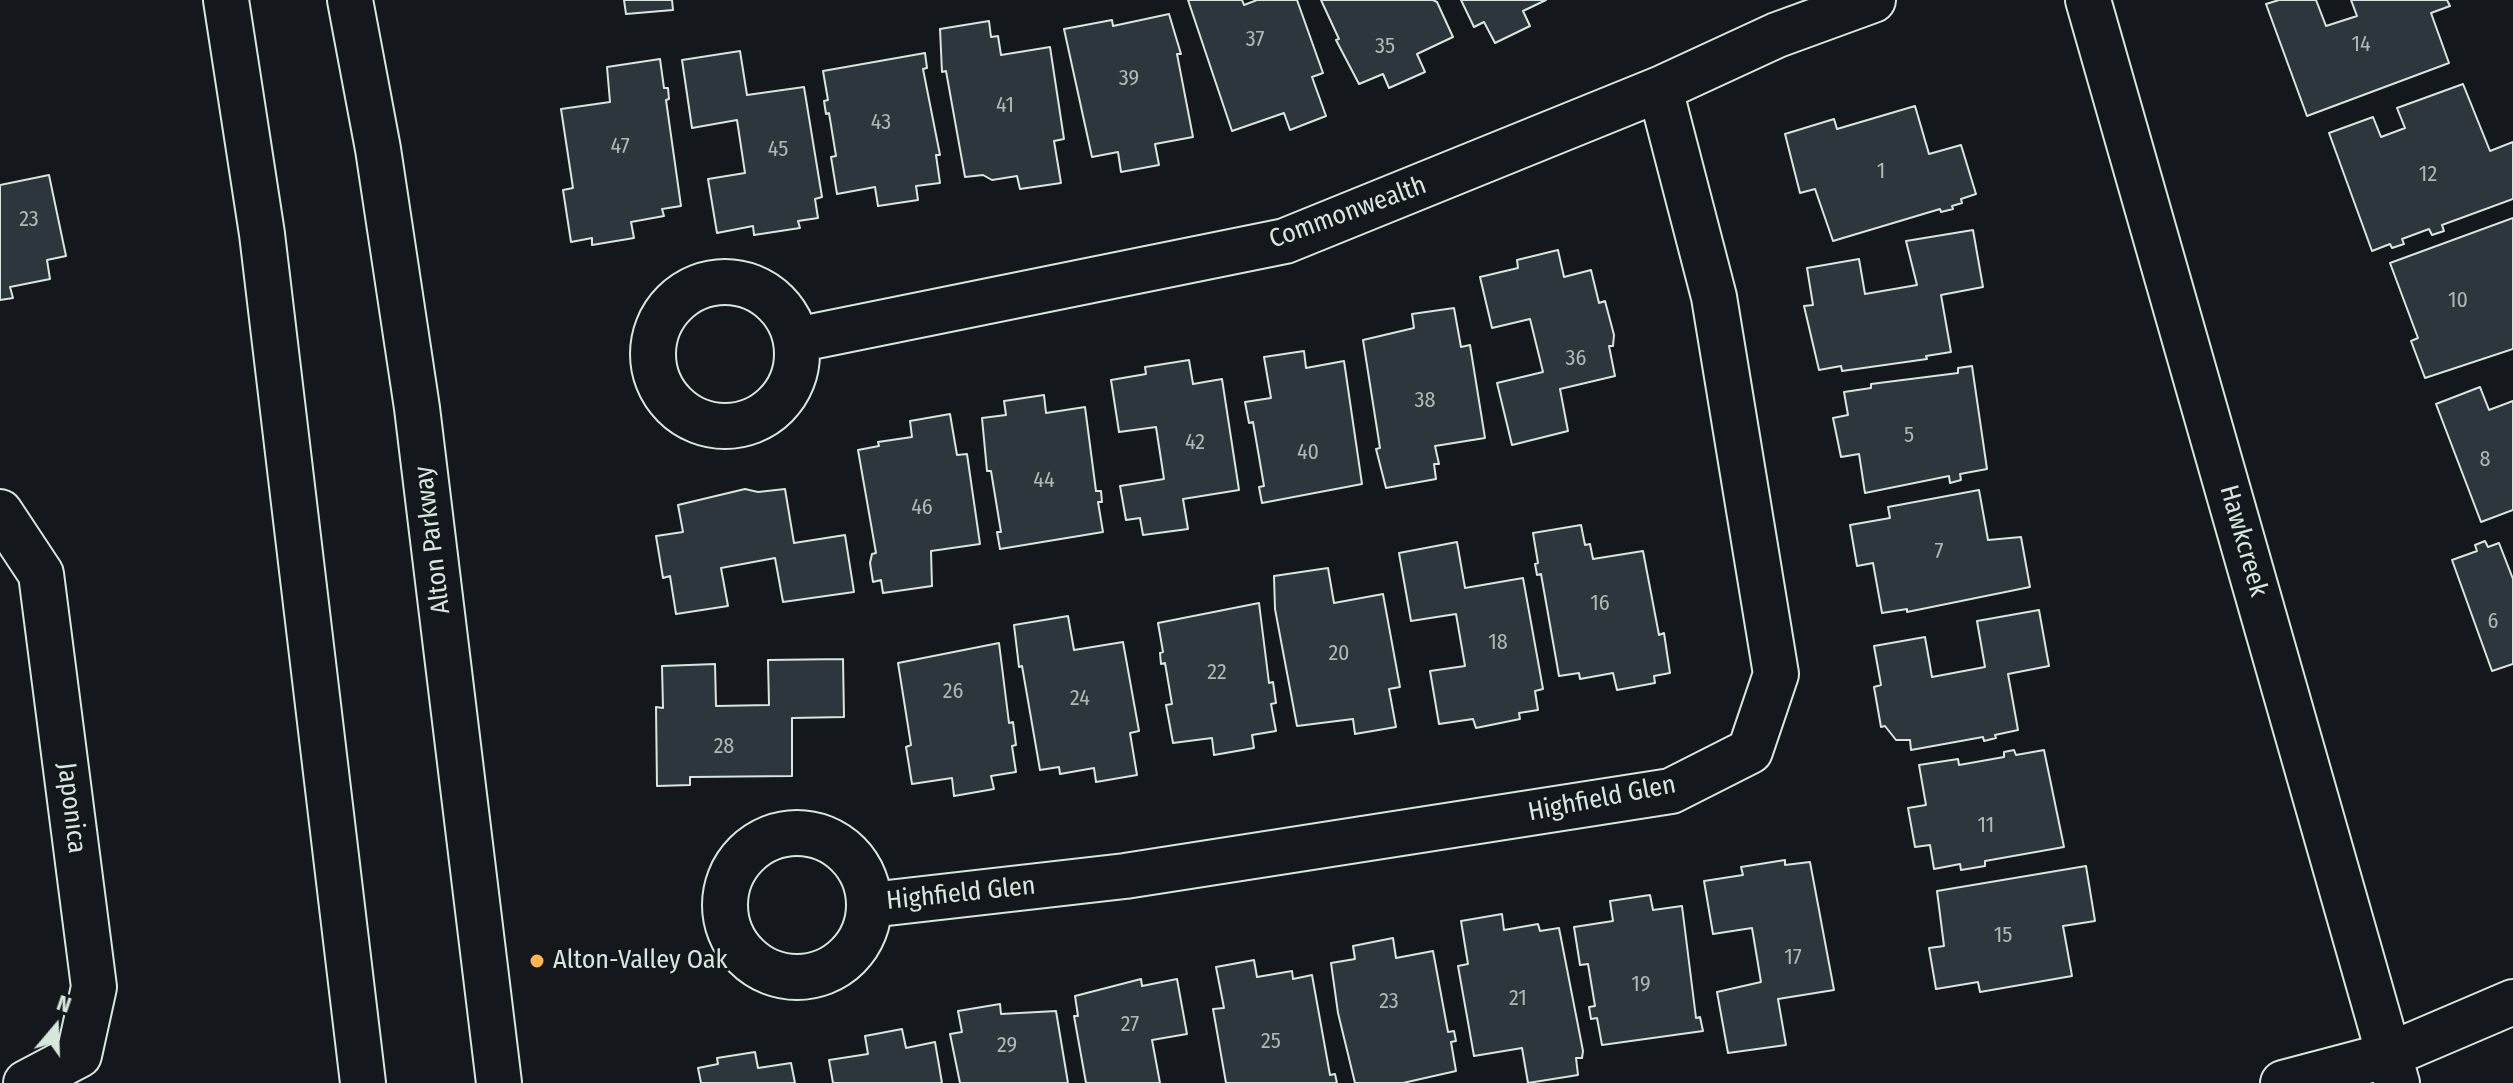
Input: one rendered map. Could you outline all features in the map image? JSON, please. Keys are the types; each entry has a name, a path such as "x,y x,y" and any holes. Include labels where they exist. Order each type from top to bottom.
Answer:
{"street":[{"path":"226,0 262,234 363,1083"},
{"name":"Alton Parkway","path":"350,0 378,149 417,408 499,1083"},
{"name":"Commonwealth","path":"796,340 1285,241 1660,89 1777,35 1873,0"},
{"name":"Hawkcreek","path":"2088,0 2393,1069"},
{"name":"Highfield Glen","path":"870,905 1125,876 1671,791 1750,751 1776,674 1714,297 1660,89"},
{"name":"Japonica","path":"0,512 41,574 94,987 79,1055 26,1083"},
{"path":"2283,1083 2393,1069 2513,1002"}],"building":[{"path":"624,0 672,0 673,10 626,14"},
{"path":"1188,0 1242,0 1244,5 1257,0 1297,0 1323,73 1312,77 1326,116 1290,130 1284,113 1232,131"},
{"path":"1321,0 1433,0 1437,2 1453,37 1417,54 1425,72 1389,88 1383,74 1359,84 1336,40 1339,39"},
{"path":"1461,0 1546,0 1523,11 1530,26 1495,43 1484,22 1474,27"},
{"path":"2279,0 2316,0 2326,26 2357,16 2351,0 2447,0 2450,6 2431,13 2449,63 2307,116 2266,4"},
{"path":"1169,14 1181,54 1177,54 1193,137 1155,144 1159,165 1121,172 1118,152 1092,157 1064,29 1112,20 1113,26"},
{"path":"989,21 991,37 998,36 1001,55 1050,47 1064,139 1054,141 1061,183 1020,189 1017,176 992,180 983,175 965,177 946,71 942,72 940,29"},
{"path":"740,51 747,95 804,87 822,197 815,199 818,218 798,221 800,228 754,235 753,226 717,233 708,179 745,173 737,120 692,128 682,60"},
{"path":"925,53 927,68 923,69 940,155 936,155 940,183 916,186 918,200 878,206 875,187 837,194 831,157 836,156 824,101 828,100 823,71"},
{"path":"660,59 664,88 668,88 669,99 666,100 681,206 662,209 664,216 631,222 634,238 592,245 592,238 571,242 563,190 573,188 561,109 610,102 607,67"},
{"path":"2463,84 2490,151 2513,142 2513,199 2442,225 2444,231 2432,235 2429,229 2402,239 2404,244 2392,248 2390,244 2372,251 2329,133 2373,117 2381,137 2405,128 2397,108"},
{"path":"1915,106 1929,154 1961,145 1976,194 1961,199 1962,203 1952,206 1953,209 1941,212 1940,209 1833,241 1815,189 1800,193 1785,134 1834,119 1837,129"},
{"path":"49,175 66,256 47,260 50,279 10,287 13,298 0,300 0,185"},
{"path":"2513,218 2513,349 2425,378 2411,341 2418,338 2390,263"},
{"path":"1973,230 1983,287 1941,295 1951,352 1926,356 1927,359 1842,371 1841,366 1819,370 1804,306 1813,305 1807,268 1859,259 1865,294 1917,285 1906,241"},
{"path":"1558,250 1564,277 1591,270 1599,303 1605,301 1614,335 1613,346 1609,346 1615,376 1560,389 1568,431 1512,445 1497,383 1543,372 1530,319 1492,328 1480,277 1518,268 1517,260"},
{"path":"1454,308 1461,347 1470,345 1485,438 1435,446 1439,464 1434,464 1436,479 1386,488 1376,449 1380,448 1363,340 1414,328 1412,314"},
{"path":"1304,351 1306,368 1344,361 1362,484 1262,503 1259,487 1264,486 1253,422 1249,423 1245,402 1271,398 1264,357"},
{"path":"1189,360 1193,384 1222,379 1239,490 1183,499 1188,529 1143,535 1140,518 1126,520 1120,486 1164,479 1156,427 1119,432 1111,380 1146,374 1145,367"},
{"path":"1972,366 1987,469 1960,474 1961,480 1950,483 1949,476 1865,493 1859,454 1841,457 1833,418 1848,415 1844,392 1871,388 1871,384 1958,373 1958,368"},
{"path":"2480,387 2489,410 2513,401 2513,510 2481,522 2436,404"},
{"path":"1044,395 1046,413 1085,407 1096,491 1101,491 1102,502 1098,502 1103,532 1000,549 997,532 1001,532 991,471 987,471 982,418 1006,415 1004,401"},
{"path":"950,414 957,455 967,454 980,544 931,551 932,586 883,593 881,580 873,582 870,563 872,554 876,553 858,450 879,446 878,442 912,437 910,421"},
{"path":"745,489 758,492 785,489 794,543 845,535 854,592 783,602 775,558 721,568 728,606 676,614 670,576 663,578 656,536 683,532 678,505"},
{"path":"1979,490 1988,540 2021,537 2030,587 1907,612 1907,609 1882,613 1873,563 1857,566 1850,525 1890,518 1888,507"},
{"path":"1581,525 1585,545 1590,544 1593,559 1643,551 1659,635 1664,633 1670,673 1654,676 1655,683 1617,690 1613,673 1580,679 1579,673 1559,676 1541,574 1537,575 1535,564 1538,563 1533,533"},
{"path":"2485,541 2488,547 2499,543 2513,579 2513,664 2492,671 2452,560 2477,551 2475,545"},
{"path":"1457,542 1465,588 1523,578 1543,689 1535,691 1538,710 1519,713 1520,719 1476,728 1473,719 1439,724 1430,671 1465,666 1456,614 1411,621 1399,553"},
{"path":"1328,568 1334,603 1383,594 1400,687 1389,689 1396,727 1355,734 1353,719 1297,726 1275,609 1274,576"},
{"path":"1259,603 1269,683 1273,682 1276,703 1271,704 1276,731 1252,735 1254,748 1214,755 1212,738 1173,743 1166,705 1172,704 1165,663 1161,664 1160,653 1163,652 1158,623"},
{"path":"2039,610 2049,666 2008,674 2018,730 1984,741 1983,737 1911,750 1910,740 1896,740 1885,726 1881,727 1874,687 1881,685 1874,646 1925,637 1932,677 1985,667 1977,621"},
{"path":"1068,616 1074,650 1123,642 1139,731 1130,733 1137,775 1096,782 1094,768 1060,774 1059,767 1040,770 1022,666 1019,667 1014,625"},
{"path":"999,643 1009,723 1013,722 1016,745 1012,746 1016,772 991,776 994,789 954,796 952,778 912,784 906,747 911,745 898,663"},
{"path":"843,659 844,717 792,718 792,776 690,777 690,785 657,786 656,707 663,708 662,666 715,664 716,706 769,705 768,660"},
{"path":"2014,750 2016,755 2044,750 2064,847 1985,861 1985,866 1961,870 1960,864 1934,869 1930,845 1915,847 1908,808 1926,805 1919,765 1958,759 1959,765 2004,757 2004,752"},
{"path":"1785,860 1785,865 1810,862 1834,990 1778,999 1786,1045 1728,1053 1717,992 1761,982 1752,928 1713,934 1704,881 1743,875 1741,867"},
{"path":"2086,866 2095,921 2063,926 2072,976 1980,992 1978,982 1936,989 1929,948 1944,946 1937,891"},
{"path":"1650,895 1653,910 1682,906 1696,1018 1700,1017 1703,1031 1602,1045 1597,1018 1591,1019 1589,1007 1595,1006 1588,964 1580,965 1574,927 1613,921 1610,901"},
{"path":"1502,914 1504,930 1538,924 1540,931 1559,928 1583,1051 1582,1058 1576,1058 1578,1075 1528,1083 1522,1048 1474,1056 1458,966 1468,964 1461,921"},
{"path":"1393,938 1396,958 1433,951 1448,1032 1454,1031 1456,1041 1451,1042 1456,1071 1403,1083 1355,1083 1338,1013 1331,963 1355,959 1353,946"},
{"path":"1254,960 1257,977 1292,971 1293,979 1312,975 1330,1075 1335,1074 1337,1083 1226,1083 1213,1009 1224,1008 1216,967"},
{"path":"1141,979 1142,986 1177,979 1187,1034 1152,1040 1160,1083 1086,1083 1074,1016 1078,1016 1075,996"},
{"path":"1000,1004 1001,1014 1056,1011 1068,1083 960,1083 950,1034 962,1032 958,1011"},
{"path":"902,1029 906,1048 935,1042 942,1083 833,1083 829,1060 868,1054 865,1036"},
{"path":"755,1052 758,1068 791,1063 795,1083 701,1083 698,1068 718,1064 717,1058"}],"place":[{"name":"Alton-Valley Oak","path":"537,961"}]}
